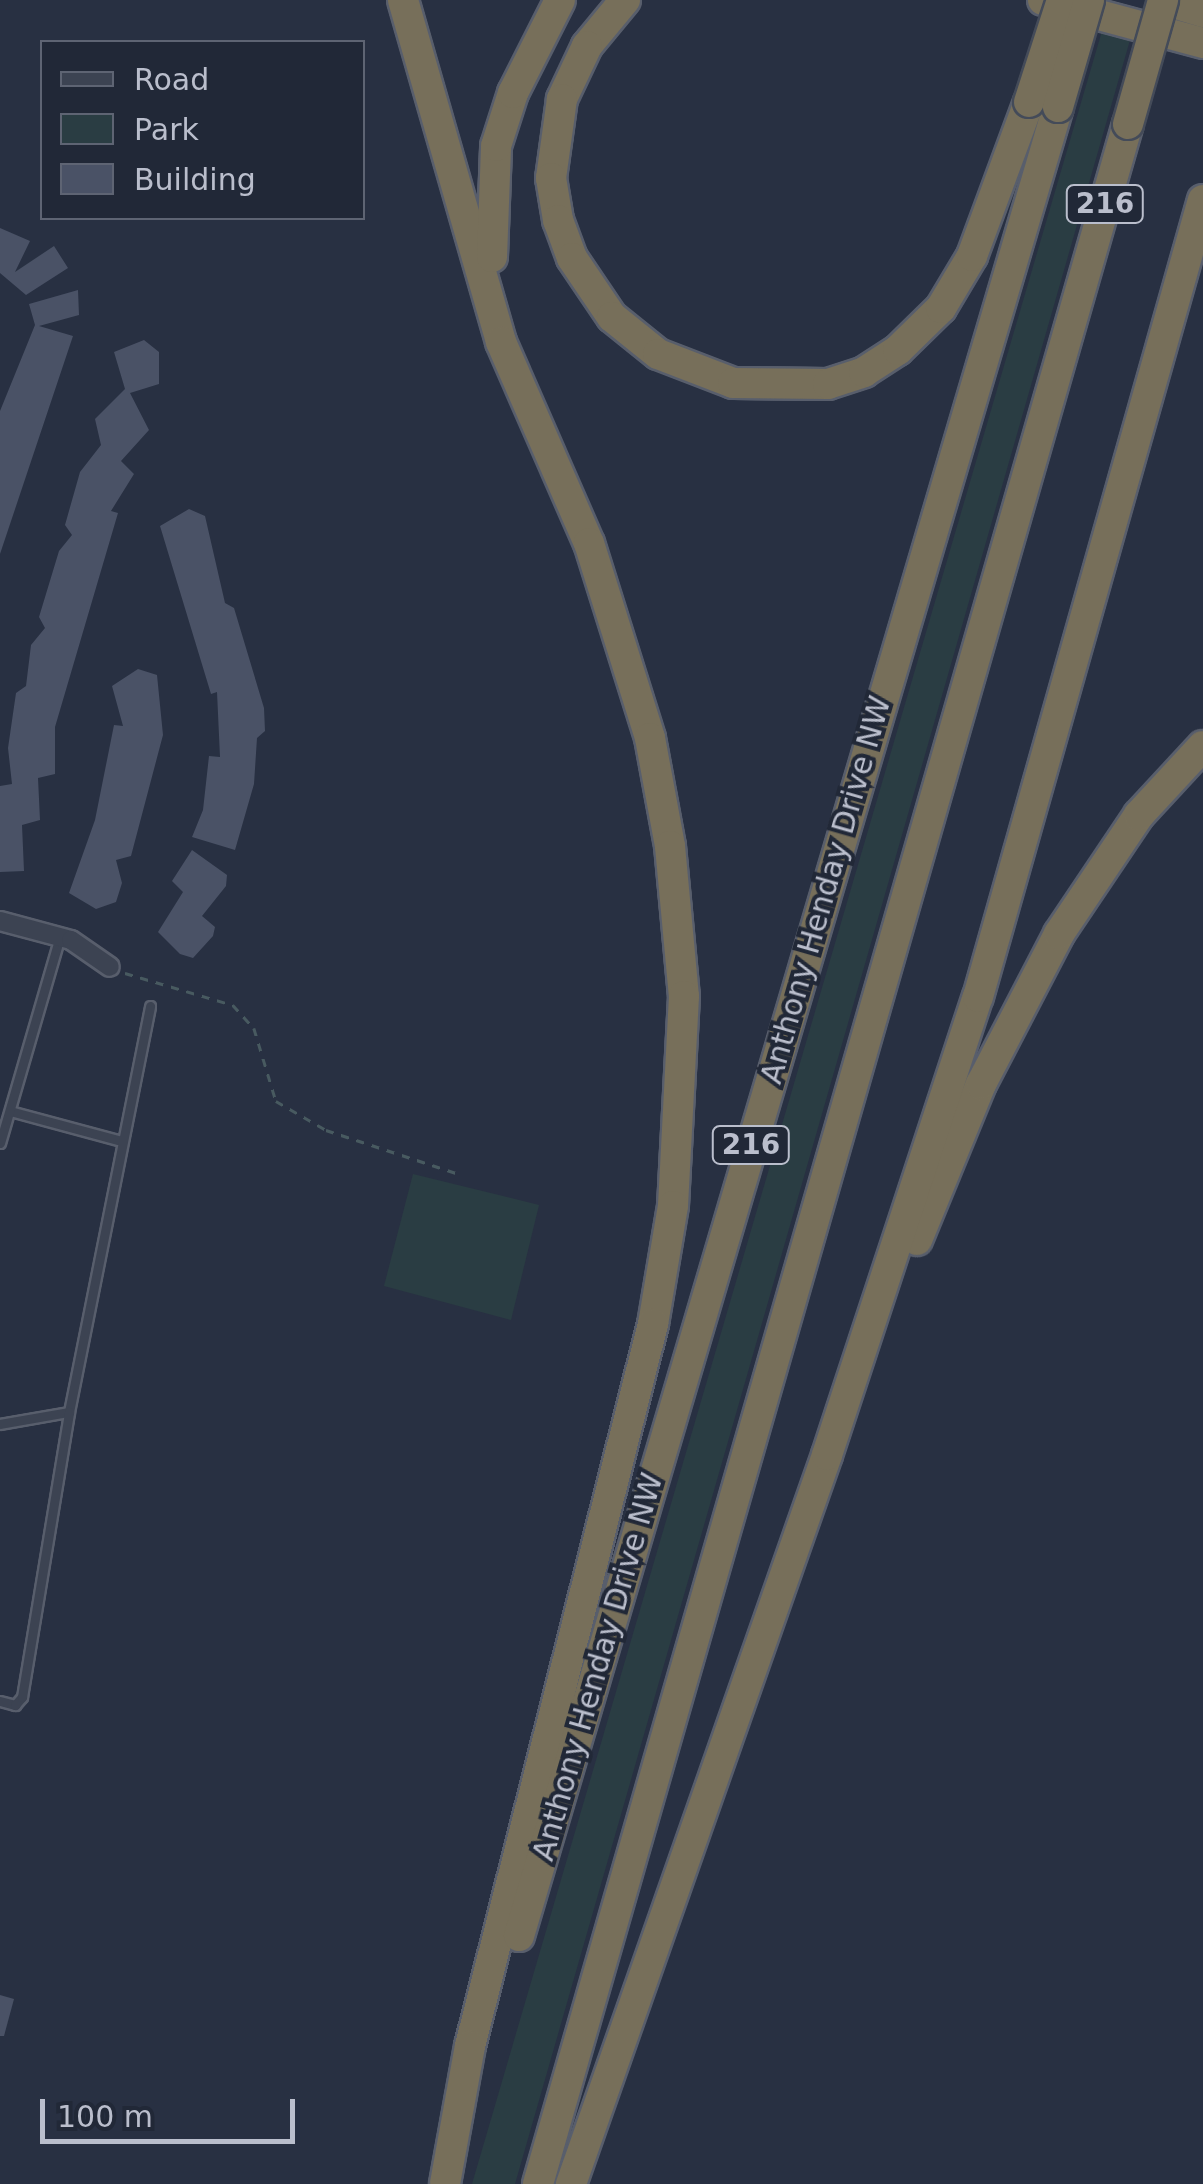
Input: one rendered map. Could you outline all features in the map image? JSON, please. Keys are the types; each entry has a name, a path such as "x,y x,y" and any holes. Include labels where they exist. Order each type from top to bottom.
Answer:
{"highway":[{"path":"404,0 501,342 589,543 650,738 670,846 683,1030 673,1206 654,1324 470,2046 445,2184"},
{"path":"501,342 490,239 496,146 514,92 560,0"},
{"path":"625,0 587,46 562,99 552,178 558,220 572,258 612,317 658,354 733,384 828,384 898,350 941,308 972,256 1043,104 1062,0"},
{"path":"1043,0 1203,43"},
{"name":"Anthony Henday Drive NW","path":"445,2184 1043,104 1089,0"},
{"path":"1163,0 1203,12"},
{"name":"216","path":"538,2184 1163,0"},
{"path":"571,2184 827,1454 978,997 1203,200"},
{"path":"827,1454 981,1084 1058,934 1139,815 1203,746"}],"street":[{"path":"0,921 60,936 110,967"}],"lane":[{"path":"0,1143 60,936"},
{"path":"0,1702 14,1705 22,1697 69,1412 150,1006"},
{"path":"10,1111 121,1141"},
{"path":"0,1424 69,1412"}],"path":[{"path":"110,967 212,995 233,1005 254,1028 276,1101 326,1130 456,1173"}],"green space":[{"path":"1102,31 1130,40 515,2184 472,2184"},
{"path":"413,1174 539,1205 511,1320 384,1286"}],"building":[{"path":"0,228 30,241 15,272 54,246 68,268 26,295 0,273"},
{"path":"78,290 79,315 39,326 73,336 0,554 0,411 35,325 29,304"},
{"path":"144,340 159,352 159,384 130,393 149,430 121,461 134,474 111,511 118,513 55,727 55,774 38,778 40,820 22,825 24,871 0,872 0,786 12,784 8,748 16,693 26,686 31,645 45,628 39,617 59,551 72,535 65,525 80,472 101,445 95,419 125,389 114,352"},
{"path":"189,509 205,516 225,603 234,608 264,708 265,731 257,738 254,784 235,850 192,837 203,810 209,756 220,757 217,692 211,694 160,526"},
{"path":"138,669 157,675 163,735 131,856 116,860 122,883 116,902 96,909 69,893 95,820 114,725 123,726 112,686"},
{"path":"192,850 227,875 226,886 202,916 215,927 213,936 193,958 180,954 158,932 183,892 172,881"},
{"path":"0,1995 14,1999 4,2036 0,2036"}]}
